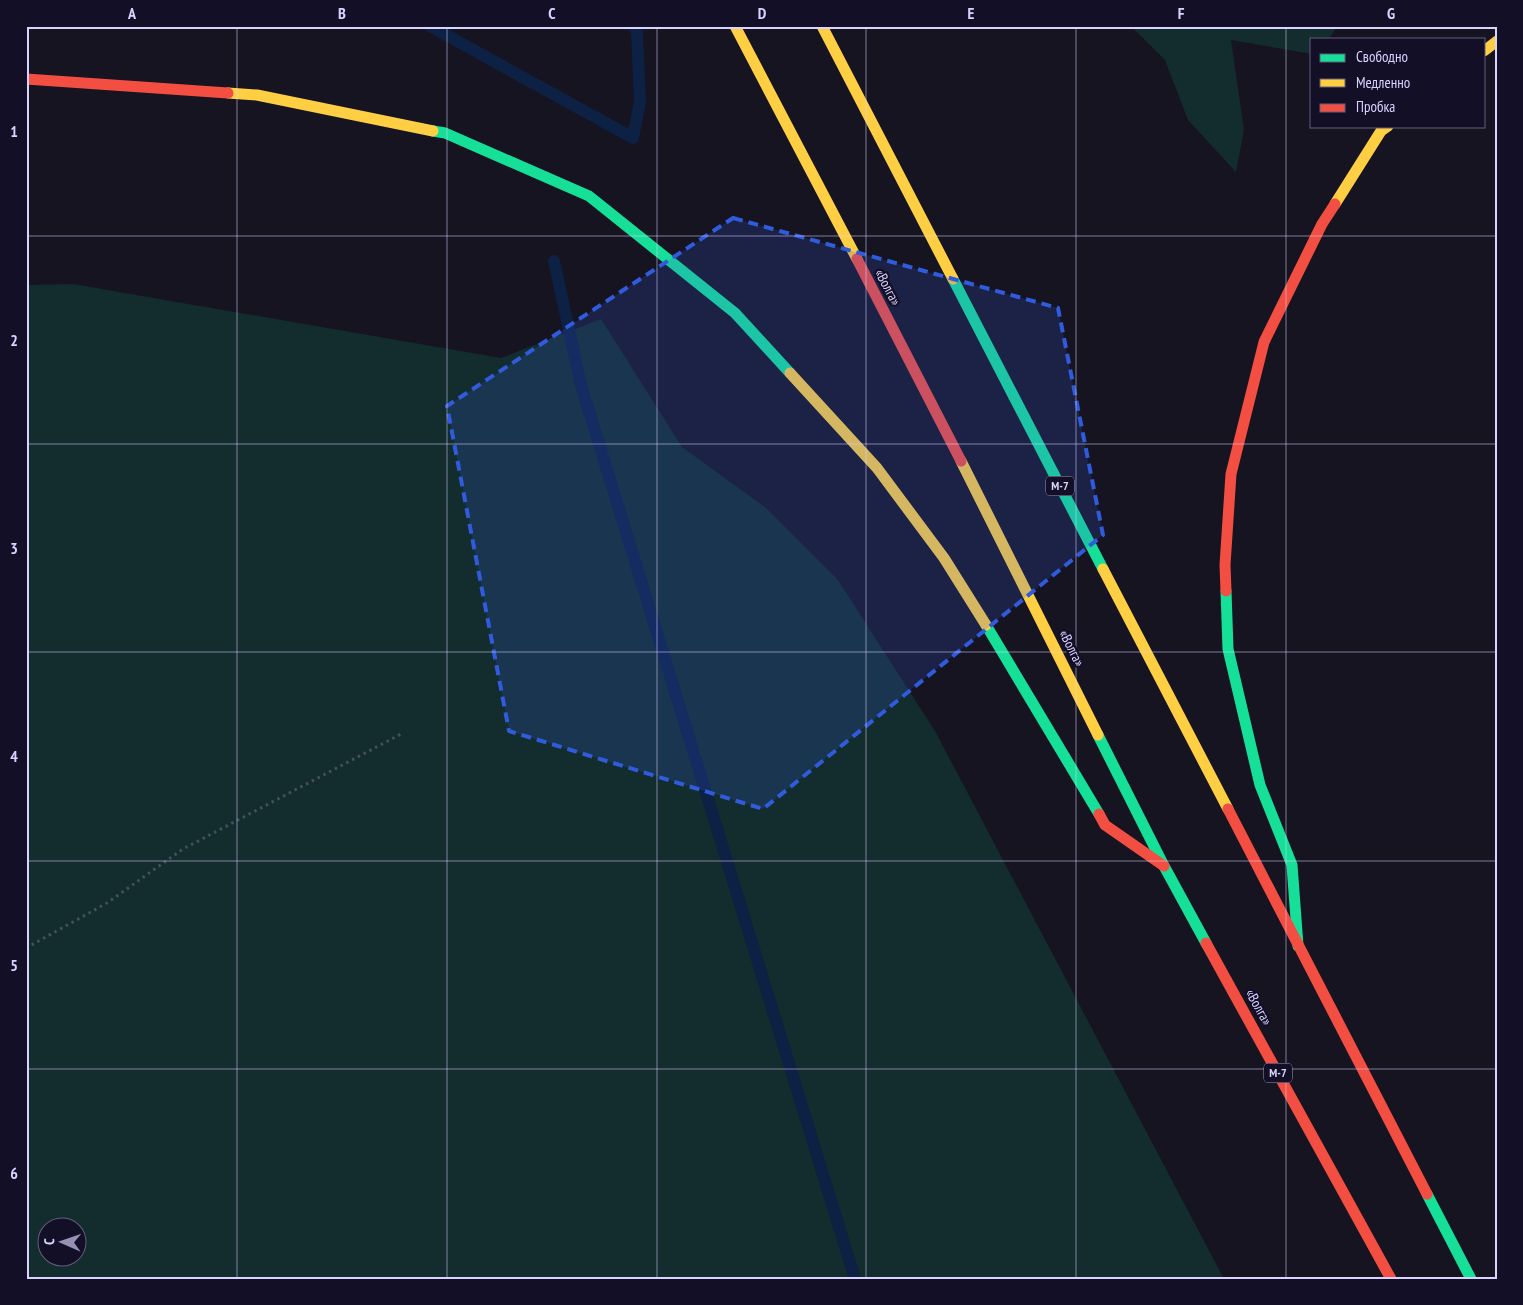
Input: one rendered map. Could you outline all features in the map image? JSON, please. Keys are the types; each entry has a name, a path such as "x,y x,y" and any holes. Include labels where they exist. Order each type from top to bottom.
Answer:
{"main road":[{"name":"«Волга»","path":"736,26 934,407 1164,866 1391,1279"},
{"name":"М-7","path":"822,26 1471,1279"},
{"path":"1486,49 1497,41"},
{"path":"26,79 257,94 445,133 589,196 735,313 877,468 944,558 1030,696 1105,826 1164,866"},
{"path":"1298,946 1292,865 1260,785 1228,649 1225,565 1231,474 1264,342 1322,224 1381,132 1386,128"}],"path":[{"path":"26,948 107,903 183,849 404,733"}],"highlighted area":[{"path":"733,218 1058,308 1103,535 763,809 509,731 447,406"}],"green space":[{"path":"1131,26 1337,26 1330,38 1310,38 1310,54 1231,40 1244,130 1236,172 1188,120 1165,60"},
{"path":"73,284 501,358 601,319 682,447 766,508 838,580 935,731 1224,1279 26,1279 26,285"}],"waterway":[{"path":"430,26 633,138 640,101 637,33 634,26"},
{"path":"554,261 581,385 855,1279"}],"traffic: fast":[{"path":"433,131 445,133 589,196 735,313 790,373"},
{"path":"953,279 1103,569"},
{"path":"1226,591 1228,649 1260,785 1292,865 1298,946"},
{"path":"986,625 1099,814"},
{"path":"1098,735 1164,866 1206,943"},
{"path":"1427,1194 1471,1279"}],"traffic: slow":[{"path":"735,26 857,259"},
{"path":"822,26 953,279"},
{"path":"1486,49 1497,41"},
{"path":"228,93 257,95 433,131"},
{"path":"1335,204 1381,131 1385,128"},
{"path":"790,373 877,468 944,558 986,625"},
{"path":"961,461 1098,735"},
{"path":"1103,569 1228,809"}],"traffic: jam":[{"path":"26,79 228,93"},
{"path":"1226,591 1225,565 1231,474 1264,342 1322,224 1335,204"},
{"path":"857,259 961,461"},
{"path":"1228,809 1427,1194"},
{"path":"1099,814 1105,825 1164,866"},
{"path":"1206,943 1391,1279"}]}
